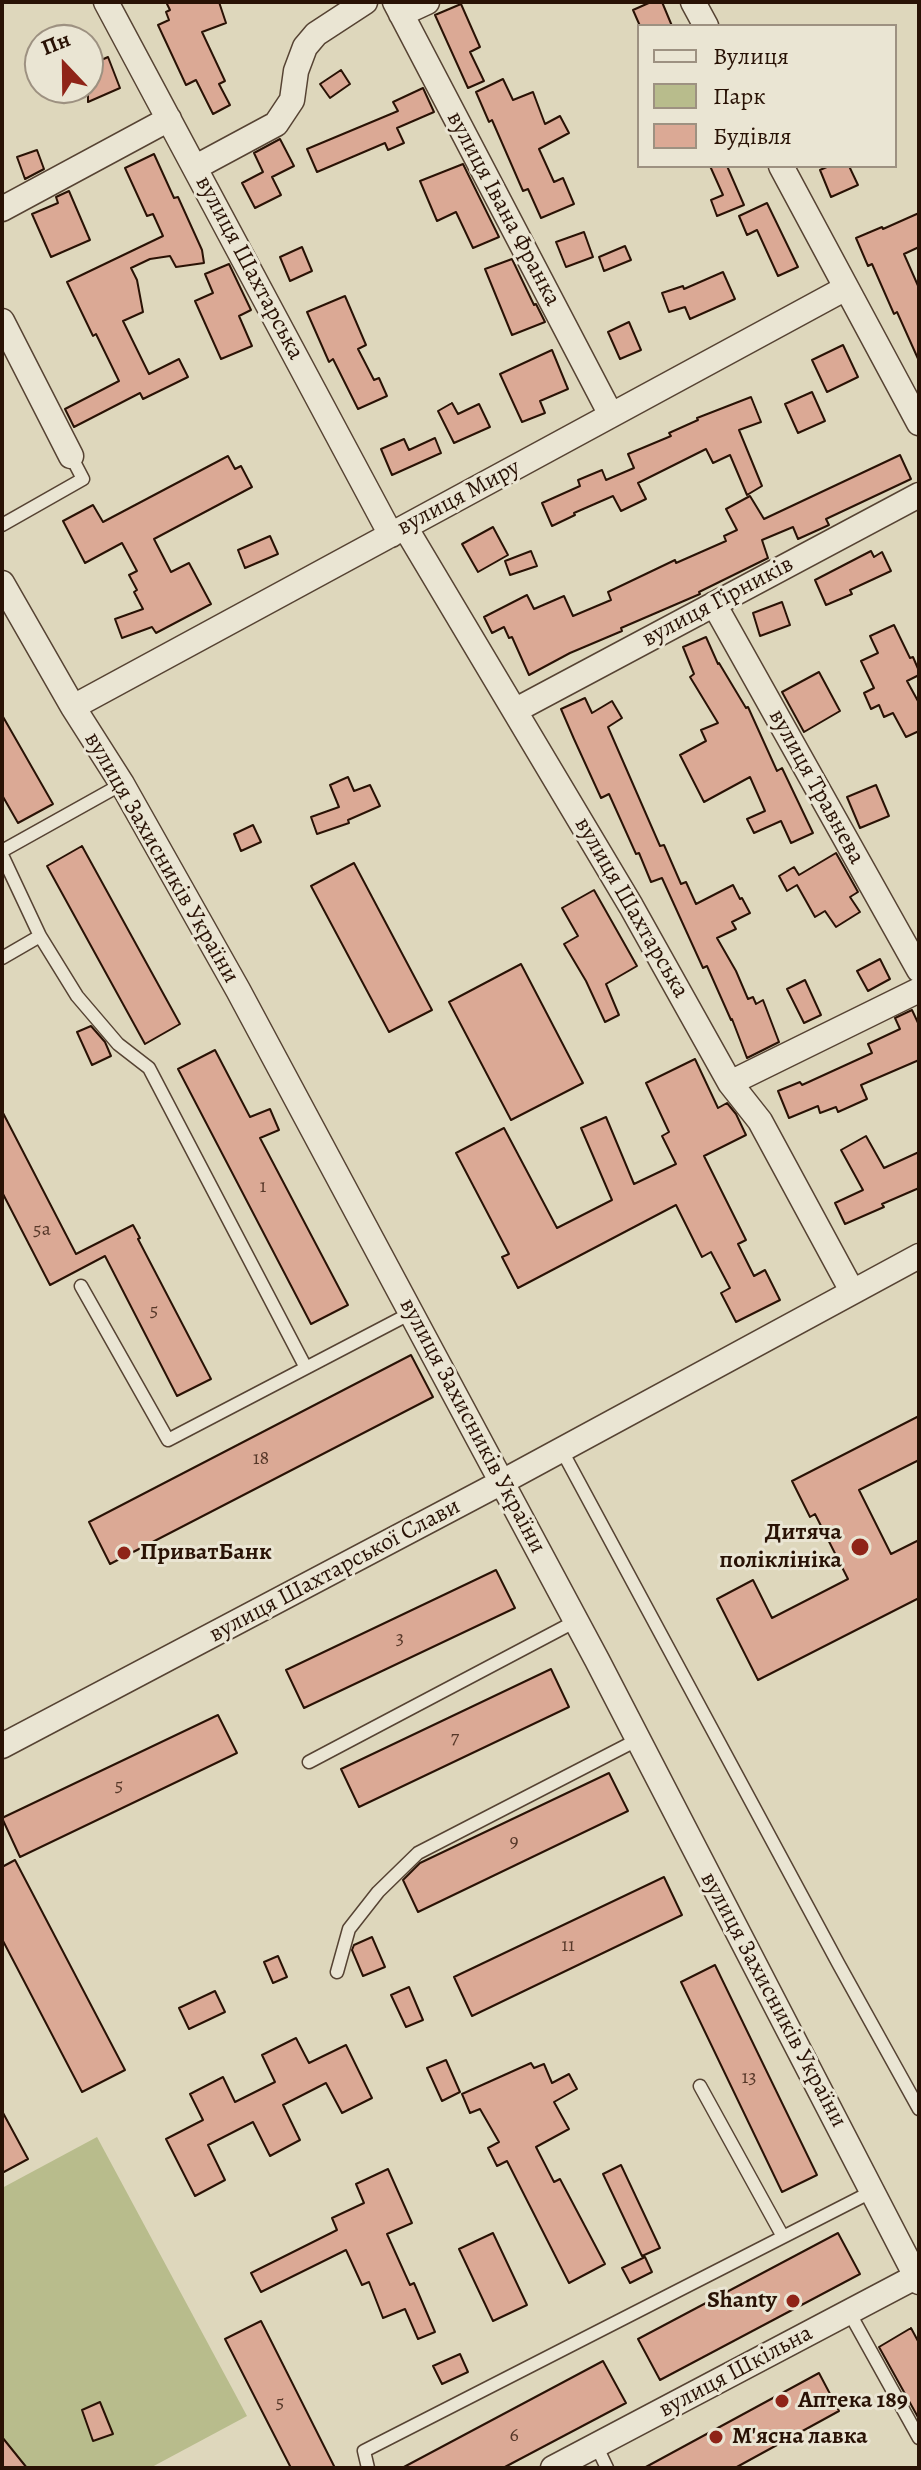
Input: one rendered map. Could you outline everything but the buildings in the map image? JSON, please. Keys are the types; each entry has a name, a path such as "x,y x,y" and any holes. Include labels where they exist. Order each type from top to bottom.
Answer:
{"street":[{"name":"вулиця Шахтарська","path":"106,2 398,531 516,710 730,1083 760,1121 852,1291"},
{"path":"196,167 276,124 292,100 296,71 305,47 316,34 365,2"},
{"path":"398,8 427,2"},
{"path":"693,2 705,24"},
{"name":"вулиця Івана Франка","path":"398,8 611,415"},
{"path":"2,209 169,119"},
{"path":"782,168 919,423"},
{"name":"вулиця Миру","path":"73,707 846,288"},
{"path":"2,321 71,456"},
{"name":"вулиця Гірників","path":"516,710 919,495"},
{"name":"вулиця Захисників України","path":"2,583 73,707 122,784 238,990 576,1621 918,2278"},
{"name":"вулиця Травнева","path":"714,604 919,970"},
{"path":"730,1083 919,990"},
{"name":"вулиця Шахтарської Слави","path":"2,1746 502,1482 919,1256"},
{"name":"вулиця Шкільна","path":"553,2468 918,2278"}],"lane":[{"path":"2,525 83,479 71,456"},
{"path":"122,784 2,853 40,936 77,996 118,1044 149,1068 305,1366"},
{"path":"2,958 40,936"},
{"path":"81,1286 168,1440 411,1313"},
{"path":"561,1449 919,2109"},
{"path":"309,1762 576,1621"},
{"path":"337,1972 349,1929 378,1892 418,1853 637,1740"},
{"path":"700,2086 782,2235"},
{"path":"368,2468 364,2451 873,2191"},
{"path":"849,2312 919,2438"},
{"path":"596,2445 607,2468"}],"green space":[{"path":"97,2137 247,2416 150,2468 2,2468 2,2188"}],"place":[{"name":"Дитяча поліклініка","path":"860,1547"},
{"name":"ПриватБанк","path":"124,1553"},
{"name":"Shanty","path":"793,2301"},
{"name":"Аптека 189","path":"782,2401"},
{"name":"М'ясна лавка","path":"716,2437"}]}
